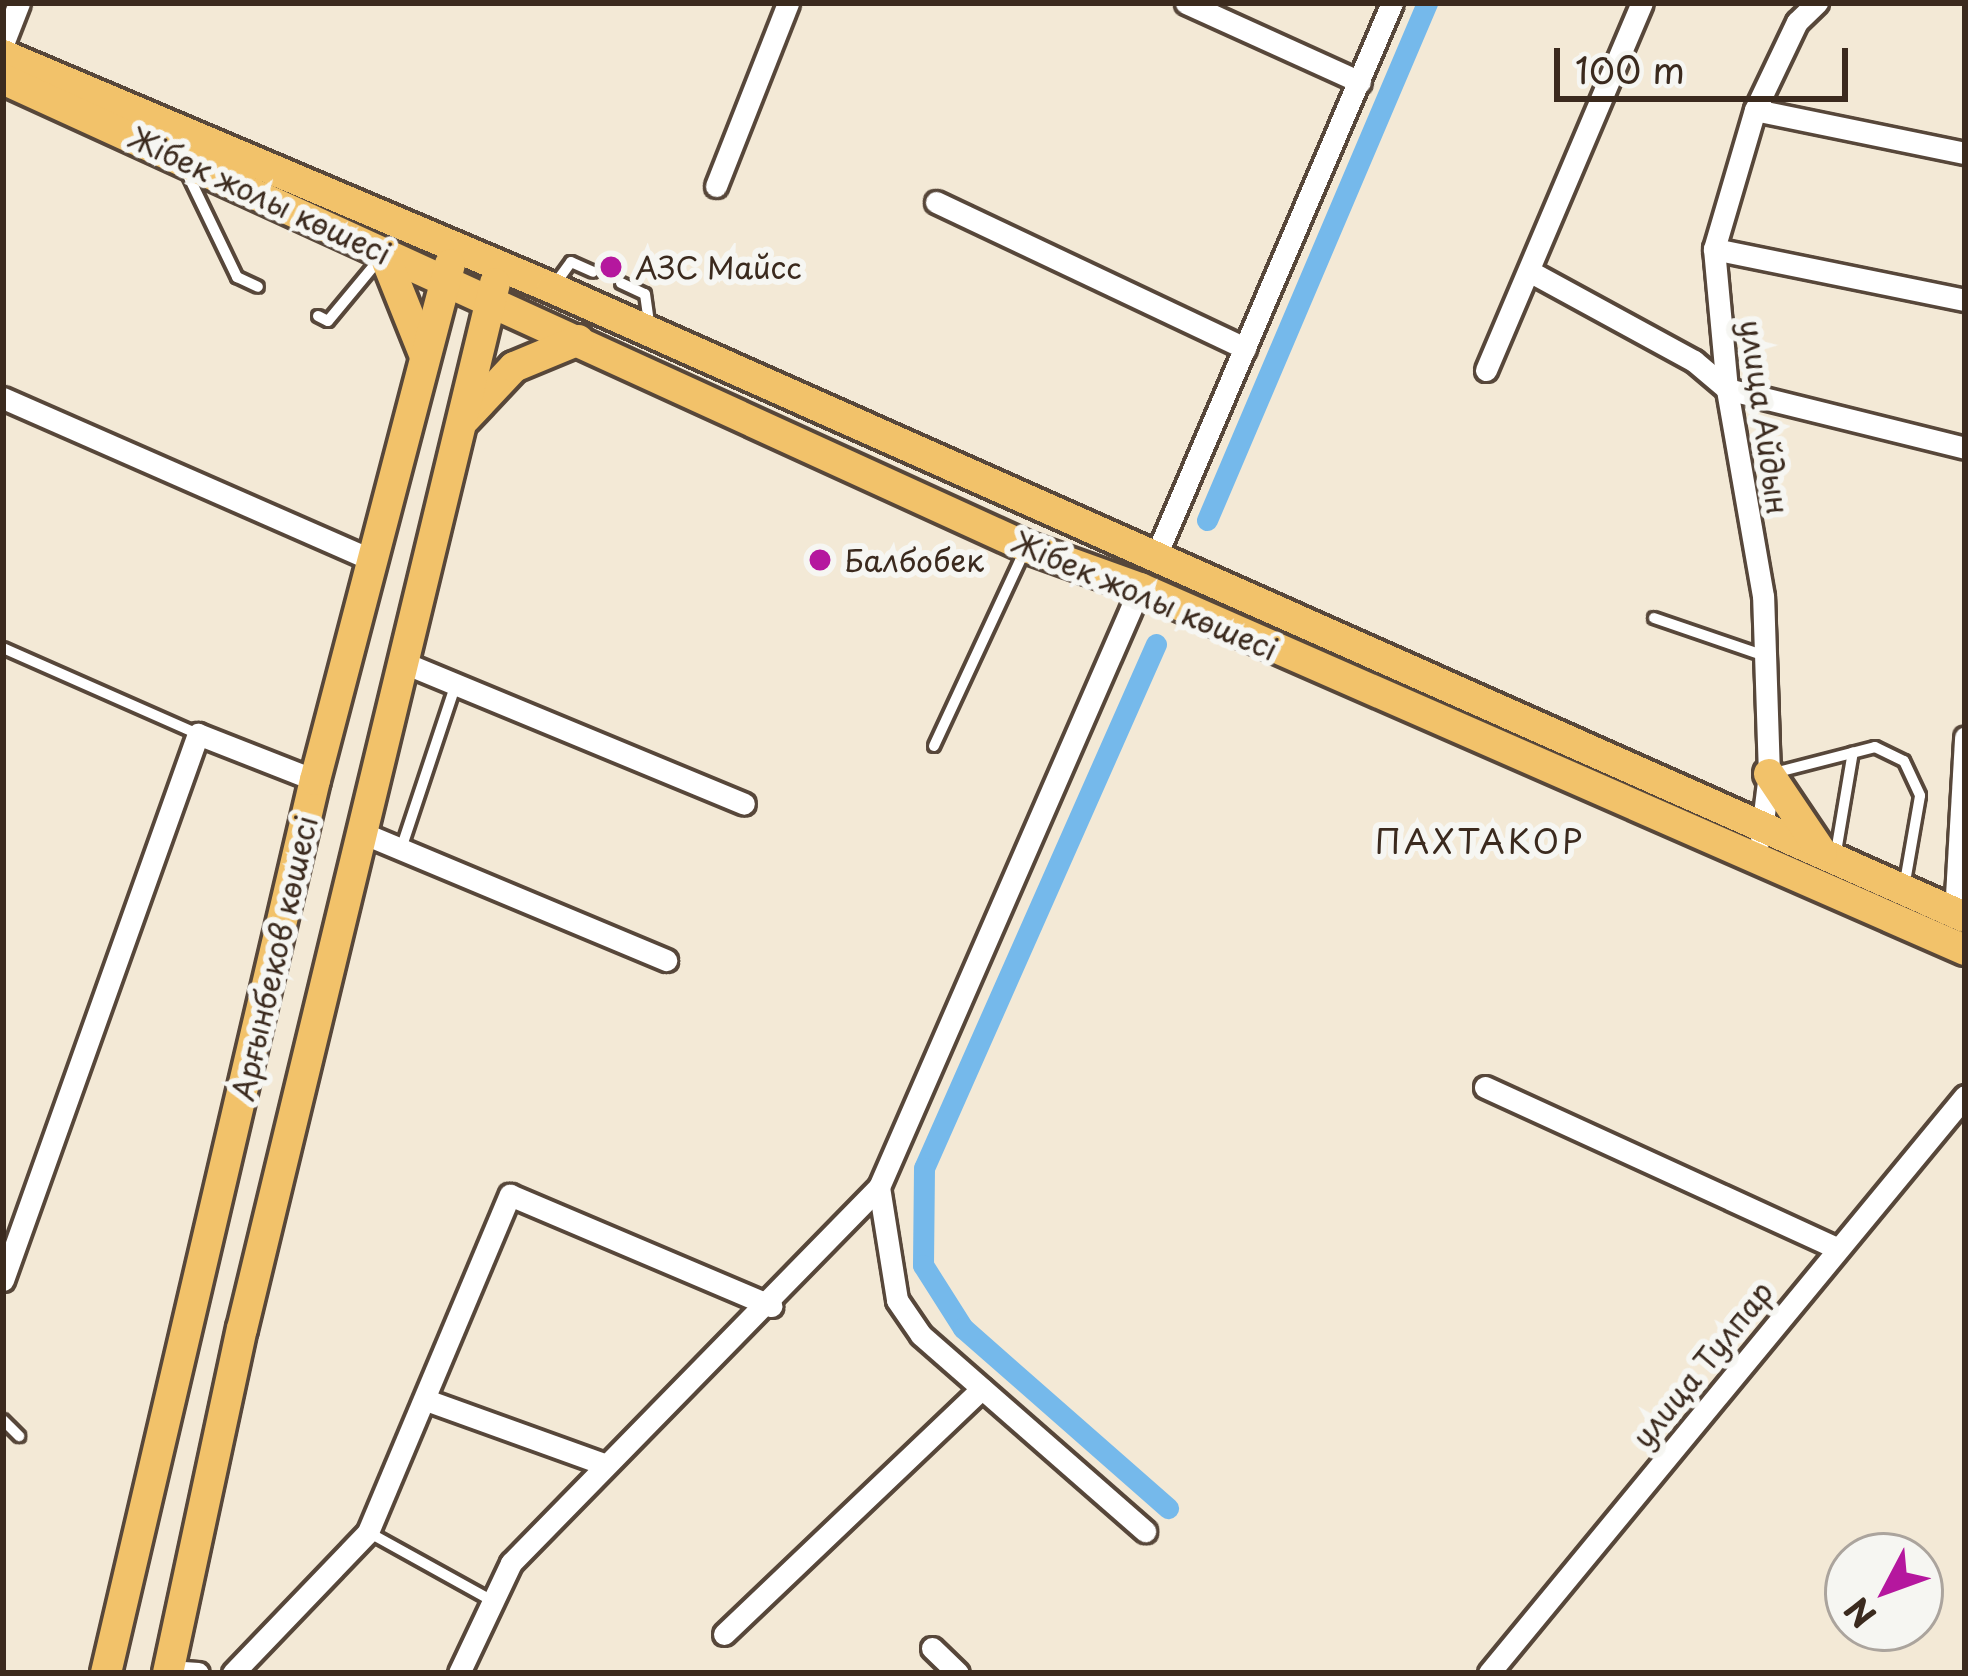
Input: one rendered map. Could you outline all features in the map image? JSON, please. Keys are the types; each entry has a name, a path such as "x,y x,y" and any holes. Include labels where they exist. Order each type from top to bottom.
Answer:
{"main road":[{"name":"Жібек жолы көшесі","path":"3,55 552,288 1762,831 1904,891 1962,909"},
{"name":"Жібек жолы көшесі","path":"3,80 1026,547 1140,588 1965,950"},
{"name":"Арғынбеков көшесі","path":"106,1673 315,781 456,247"},
{"path":"385,254 425,358"},
{"name":"Арғынбеков көшесі","path":"178,1672 242,1329 500,266"},
{"path":"461,423 514,367 580,340"},
{"path":"1769,774 1830,860"},
{"path":"192,1315 242,1329"}],"street":[{"path":"3,44 19,3"},
{"path":"716,186 788,3"},
{"path":"1186,3 1360,82"},
{"path":"1155,558 1393,3"},
{"path":"1486,370 1642,3"},
{"name":"улица Айдын","path":"1758,862 1769,774 1763,596 1727,389 1714,249 1755,110 1797,22 1817,3"},
{"path":"1755,110 1965,153"},
{"path":"936,202 1245,348"},
{"path":"1714,249 1965,300"},
{"path":"1528,271 1694,361 1727,389 1965,448"},
{"path":"3,398 370,559"},
{"path":"459,1673 489,1599 511,1563 604,1464 771,1306 880,1187 1140,588"},
{"path":"403,662 744,804"},
{"path":"3,1280 198,734 315,781"},
{"path":"1962,909 1965,737"},
{"path":"360,832 665,960"},
{"path":"1485,1087 1836,1248"},
{"name":"улица Тулпар","path":"1489,1673 1965,1096"},
{"path":"880,1187 897,1300 921,1335 1145,1531"},
{"path":"233,1673 368,1532 510,1195 771,1306"},
{"path":"724,1634 982,1388"},
{"path":"426,1400 604,1464"},
{"path":"932,1648 958,1673"}],"lane":[{"path":"180,157 237,277 258,287"},
{"path":"318,316 328,321 385,254"},
{"path":"552,288 571,262 593,272"},
{"path":"621,283 645,294 651,332"},
{"path":"934,746 1026,547"},
{"path":"1654,618 1766,656"},
{"path":"3,648 198,734"},
{"path":"401,849 456,685"},
{"path":"1769,774 1875,746 1904,761 1916,779 1919,818 1904,891"},
{"path":"1830,860 1853,752"},
{"path":"3,1420 19,1436"},
{"path":"368,1532 489,1599"}],"waterway":[{"path":"1207,520 1427,3"},
{"path":"1156,644 924,1168 923,1265 963,1328 1168,1508"}],"place":[{"name":"АЗС Майсс","path":"611,267"},
{"name":"Балбобек","path":"820,560"}],"district":[{"name":"ПАХТАКОР","path":"1480,841"}]}
